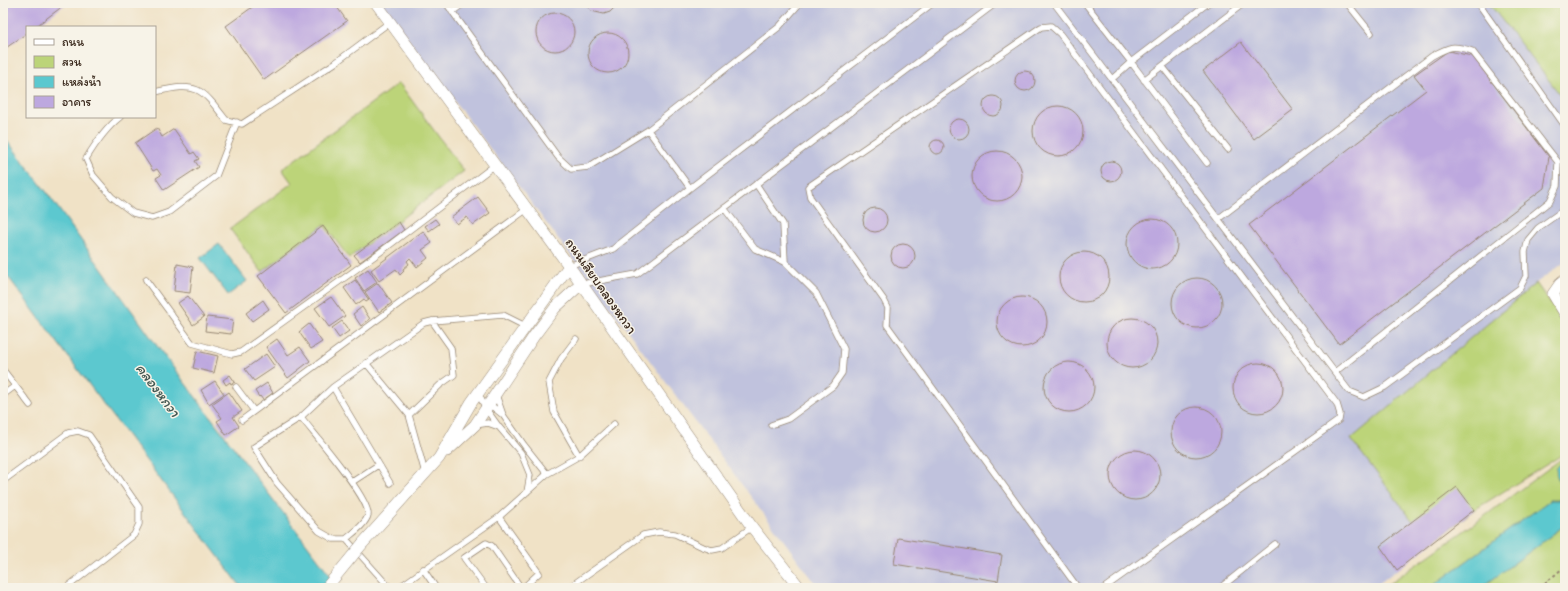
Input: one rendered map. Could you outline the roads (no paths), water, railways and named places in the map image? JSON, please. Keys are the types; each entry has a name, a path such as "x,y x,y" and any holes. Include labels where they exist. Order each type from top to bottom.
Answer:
{"street":[{"name":"ถนนเลียบคลองหกวา","path":"376,3 569,266 752,527 800,588"},
{"path":"326,588 439,458 478,393 525,325 569,266"},
{"path":"1565,280 1553,294 1565,314"},
{"path":"439,458 476,424 534,336 555,308 581,284"}],"lane":[{"path":"446,3 558,157 571,169 588,168 648,130 779,27 800,3"},
{"path":"452,12 464,3"},
{"path":"569,266 613,249 690,188 933,3"},
{"path":"581,284 637,274 996,3"},
{"path":"1054,3 1349,391 1364,397 1385,387 1520,288 1526,276 1525,252 1528,240 1538,228 1565,209"},
{"path":"1085,3 1207,163"},
{"path":"1112,79 1131,62 1208,3"},
{"path":"1144,80 1244,3"},
{"path":"1348,3 1371,33"},
{"path":"1478,3 1565,126"},
{"path":"156,92 178,86 194,87 210,99 226,120 242,124 335,63 390,22"},
{"path":"1078,588 887,325 888,308 884,300 810,197 808,187 1041,26 1051,26 1060,34 1337,404 1340,414 1339,420 1104,588"},
{"path":"1218,219 1432,56 1447,48 1459,47 1472,52 1558,162 1557,186 1550,201 1335,372"},
{"path":"1162,66 1228,149"},
{"path":"119,118 95,144 86,159 93,175 112,197 133,213 152,218 169,212 216,176 237,122"},
{"path":"648,130 690,188"},
{"path":"146,280 192,343 232,354 241,352 379,253 495,165"},
{"path":"756,184 783,224 785,262"},
{"path":"724,208 755,248 785,262 816,293 844,349 842,373 833,386 788,419 771,425"},
{"path":"242,420 527,209"},
{"path":"301,417 352,482 366,504 368,513 366,520 346,539 333,539 319,531 277,483 254,447 301,417 333,387 424,323 503,315 525,325 534,336"},
{"path":"409,415 440,385 454,375 451,348 432,321"},
{"path":"576,339 560,359 549,382 554,412 579,456"},
{"path":"366,363 409,415 426,474"},
{"path":"3,370 30,405"},
{"path":"3,395 14,386"},
{"path":"236,387 254,411"},
{"path":"333,387 378,466 390,484"},
{"path":"478,393 503,415 547,474"},
{"path":"490,403 503,415"},
{"path":"490,403 499,427 521,453 530,475 527,492"},
{"path":"476,424 488,423 499,427"},
{"path":"398,588 498,517 547,474 579,456 614,424"},
{"path":"3,481 68,433 78,432 89,435 139,507 139,524 134,535 66,588"},
{"path":"352,482 378,466"},
{"path":"486,588 464,558 486,544 492,546 522,588 539,573 498,517"},
{"path":"568,588 642,535 658,532 675,534 703,548 712,550 722,548 752,527"},
{"path":"346,539 365,562 390,588"},
{"path":"1220,588 1275,544"},
{"path":"423,570 436,588"}],"water":[{"name":"คลองหกวา","path":"3,135 45,190 160,350 340,588 242,588 3,270"},
{"path":"219,244 247,281 228,295 200,258"},
{"path":"1565,462 1565,525 1481,588 1430,588 1550,500 1559,500 1562,497 1563,489 1557,477 1556,470 1560,464"}]}
